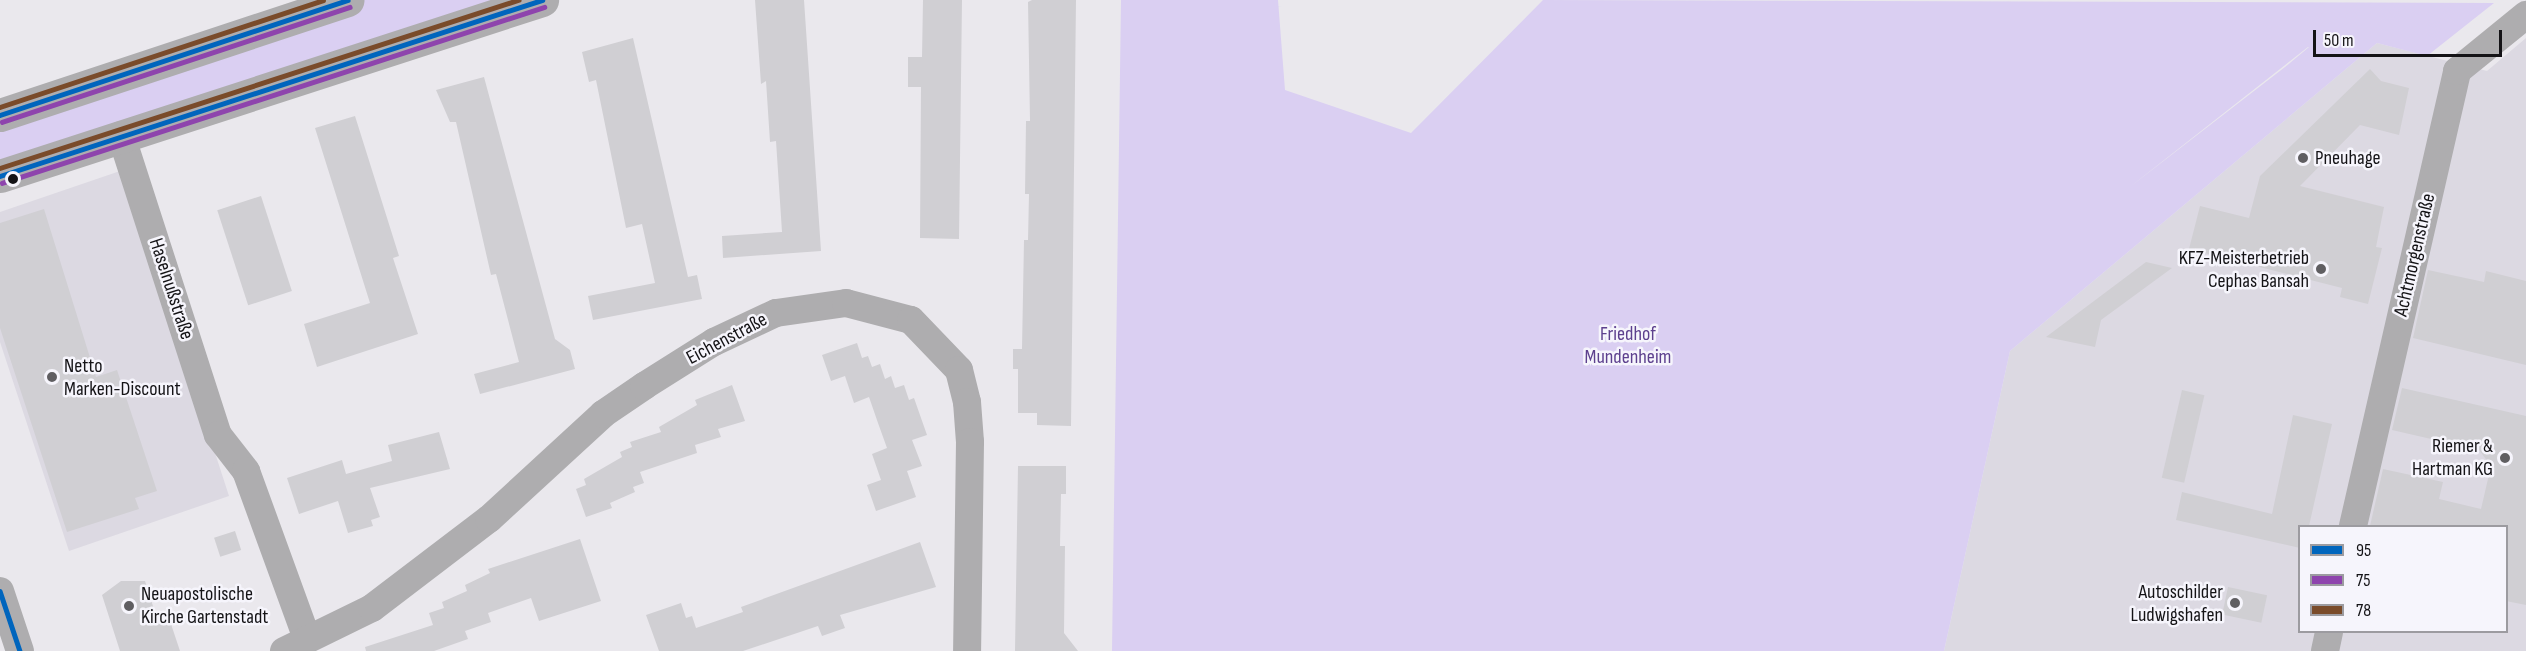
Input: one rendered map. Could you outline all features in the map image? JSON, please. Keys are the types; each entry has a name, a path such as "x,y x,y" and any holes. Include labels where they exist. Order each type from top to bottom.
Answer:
{"street":[{"path":"0,114 347,0"},
{"path":"0,176 542,0"},
{"name":"Achtmorgenstraße","path":"2353,525 2457,71 2526,15"},
{"name":"Haselnußstraße","path":"121,135 218,435 246,471 295,645"},
{"name":"Eichenstraße","path":"295,645 381,601 489,519 603,414 714,342 776,314 846,303 912,320 959,370 970,442 968,651"},
{"path":"0,591 20,651"},
{"path":"2325,651 2329,633"}],"shaded area":[{"path":"2526,38 2526,651 1944,651 2010,351 2377,43 2487,71"},
{"path":"123,170 229,496 69,551 0,342 0,212"}],"green space":[{"path":"347,0 542,0 0,176 0,115"},
{"name":"Friedhof Mundenheim","path":"1121,0 1278,0 1285,90 1411,133 1543,0 2494,3 2427,56 2377,43 2010,351 1944,651 1112,651","holes":["2309,47 2285,67 2126,190"]}],"building":[{"path":"755,0 804,0 821,251 723,258 722,236 782,232 776,141 770,142 766,81 761,84"},
{"path":"923,0 962,0 959,239 920,238 921,87 908,87 908,57 922,57"},
{"path":"1032,0 1076,0 1071,426 1037,425 1037,413 1018,413 1018,369 1013,369 1013,349 1022,349 1024,240 1028,240 1029,194 1025,194 1026,121 1030,121 1028,2"},
{"path":"633,38 688,277 697,275 702,299 593,320 588,296 655,283 642,224 626,228 596,80 589,82 582,52"},
{"path":"2370,69 2381,81 2409,88 2399,135 2360,125 2300,186 2384,207 2376,247 2382,248 2368,304 2340,297 2342,288 2189,249 2200,206 2249,218 2260,176"},
{"path":"484,77 555,339 570,350 575,369 480,394 474,374 519,362 496,274 491,275 456,122 450,122 436,90"},
{"path":"355,116 399,256 393,258 418,334 317,367 304,324 370,303 315,128"},
{"path":"261,196 292,291 248,305 217,210"},
{"path":"44,209 96,377 117,370 157,491 135,498 139,509 67,532 0,328 0,223"},
{"path":"2146,262 2172,268 2101,320 2095,347 2046,337"},
{"path":"2428,270 2484,282 2486,271 2526,281 2526,365 2413,338"},
{"path":"857,343 862,358 868,356 872,367 880,364 885,379 891,376 895,388 904,385 909,400 914,398 927,435 912,440 922,466 907,471 916,497 876,511 867,485 881,480 872,454 887,448 869,397 854,403 845,376 831,381 822,355"},
{"path":"732,385 745,421 718,429 721,437 695,445 697,453 640,472 644,483 633,487 635,492 610,503 612,508 586,517 576,489 586,485 584,479 622,457 620,452 632,447 630,442 661,432 659,427 697,405 695,400"},
{"path":"2402,388 2526,416 2526,605 2508,601 2508,525 2370,525 2383,469 2443,482 2439,499 2481,509 2491,466 2479,450 2392,430"},
{"path":"2182,390 2204,395 2184,483 2162,478"},
{"path":"2293,415 2332,424 2309,525 2298,525 2298,548 2176,520 2182,492 2272,514"},
{"path":"439,432 450,469 370,488 380,517 371,520 373,526 348,533 338,501 299,514 287,478 342,460 346,474 392,461 388,445"},
{"path":"1018,466 1066,466 1066,494 1061,494 1060,546 1065,546 1064,633 1078,651 1015,651"},
{"path":"235,531 241,550 220,557 214,538"},
{"path":"580,539 601,601 539,621 531,598 488,613 491,622 465,631 468,639 434,651 366,651 365,647 433,625 429,613 444,608 442,602 467,591 465,585 490,573 488,569"},
{"path":"920,542 936,587 840,615 845,628 822,636 818,626 743,651 659,651 646,615 681,603 686,618 692,616 696,628 743,612 741,607"},
{"name":"Neuapostolische Kirche Gartenstadt","path":"121,581 145,581 158,622 169,618 180,651 120,651 102,595"},
{"path":"2228,587 2267,595 2261,623 2222,614"}],"transit line":[{"name":"78","path":"0,107 323,0"},
{"name":"95","path":"0,115 347,0"},
{"name":"78","path":"0,168 518,0"},
{"name":"95","path":"0,176 542,0"},
{"name":"75","path":"2,122 349,7"},
{"name":"75","path":"2,183 544,7"},
{"name":"95","path":"0,591 20,651"}],"place":[{"name":"Pneuhage","path":"2303,158"},
{"name":"KFZ-Meisterbetrieb Cephas Bansah","path":"2321,269"},
{"name":"Netto Marken-Discount","path":"52,377"},
{"name":"Riemer & Hartman KG","path":"2505,458"},
{"name":"Autoschilder Ludwigshafen","path":"2235,603"},
{"name":"Neuapostolische Kirche Gartenstadt","path":"129,606"}]}
